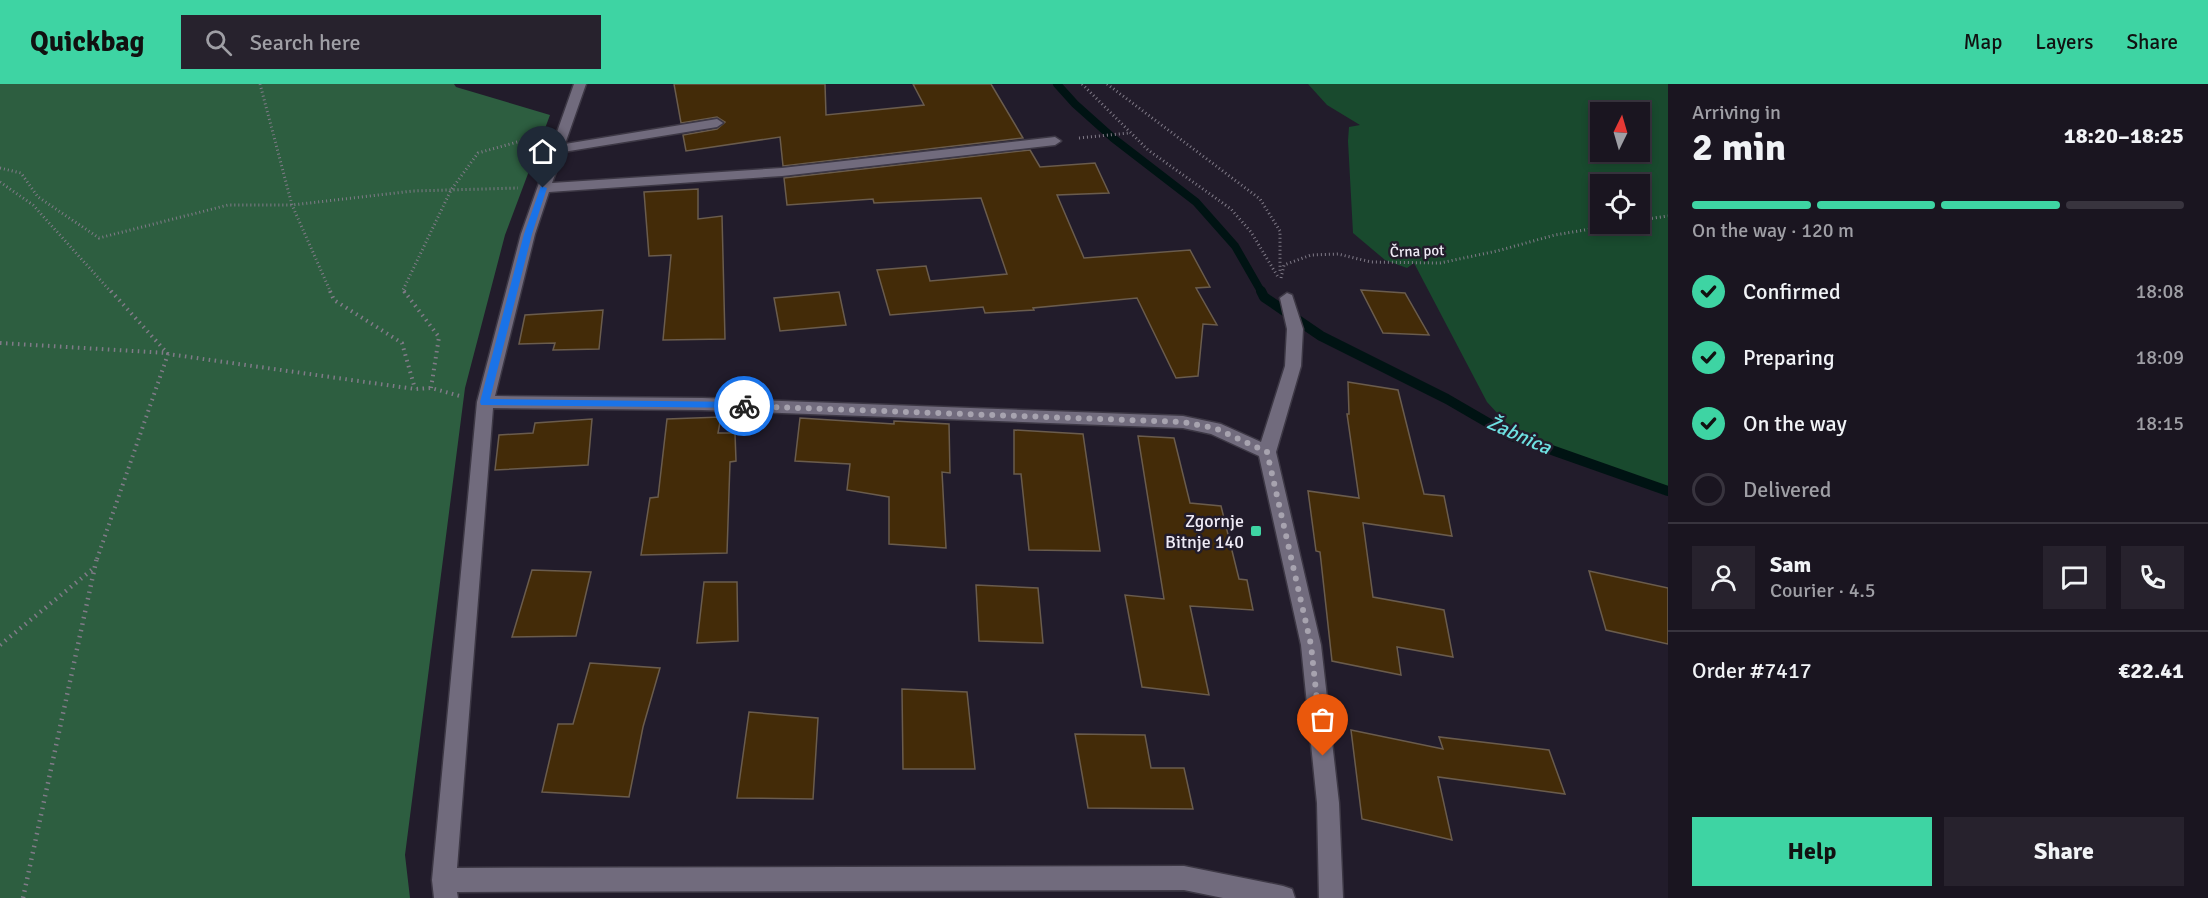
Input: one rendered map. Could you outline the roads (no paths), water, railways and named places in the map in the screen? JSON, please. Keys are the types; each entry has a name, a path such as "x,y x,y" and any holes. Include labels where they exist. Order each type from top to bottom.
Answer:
{"street":[{"path":"580,84 528,234 485,402 445,889 1184,878 1283,898"},
{"path":"559,149 717,123"},
{"path":"543,188 782,172 1055,141"},
{"path":"1287,298 1295,329 1293,366 1267,452 1311,645 1328,803 1331,898"},
{"path":"485,402 702,404 1183,422 1215,428 1267,452"}],"waterway":[{"path":"1057,84 1075,104 1113,138 1196,202 1235,246 1262,293"},
{"name":"Žabnica","path":"1262,293 1264,297 1321,336 1447,399 1509,435 1668,491"}],"place":[{"name":"Zgornje Bitnje 140","path":"1256,531"}]}
